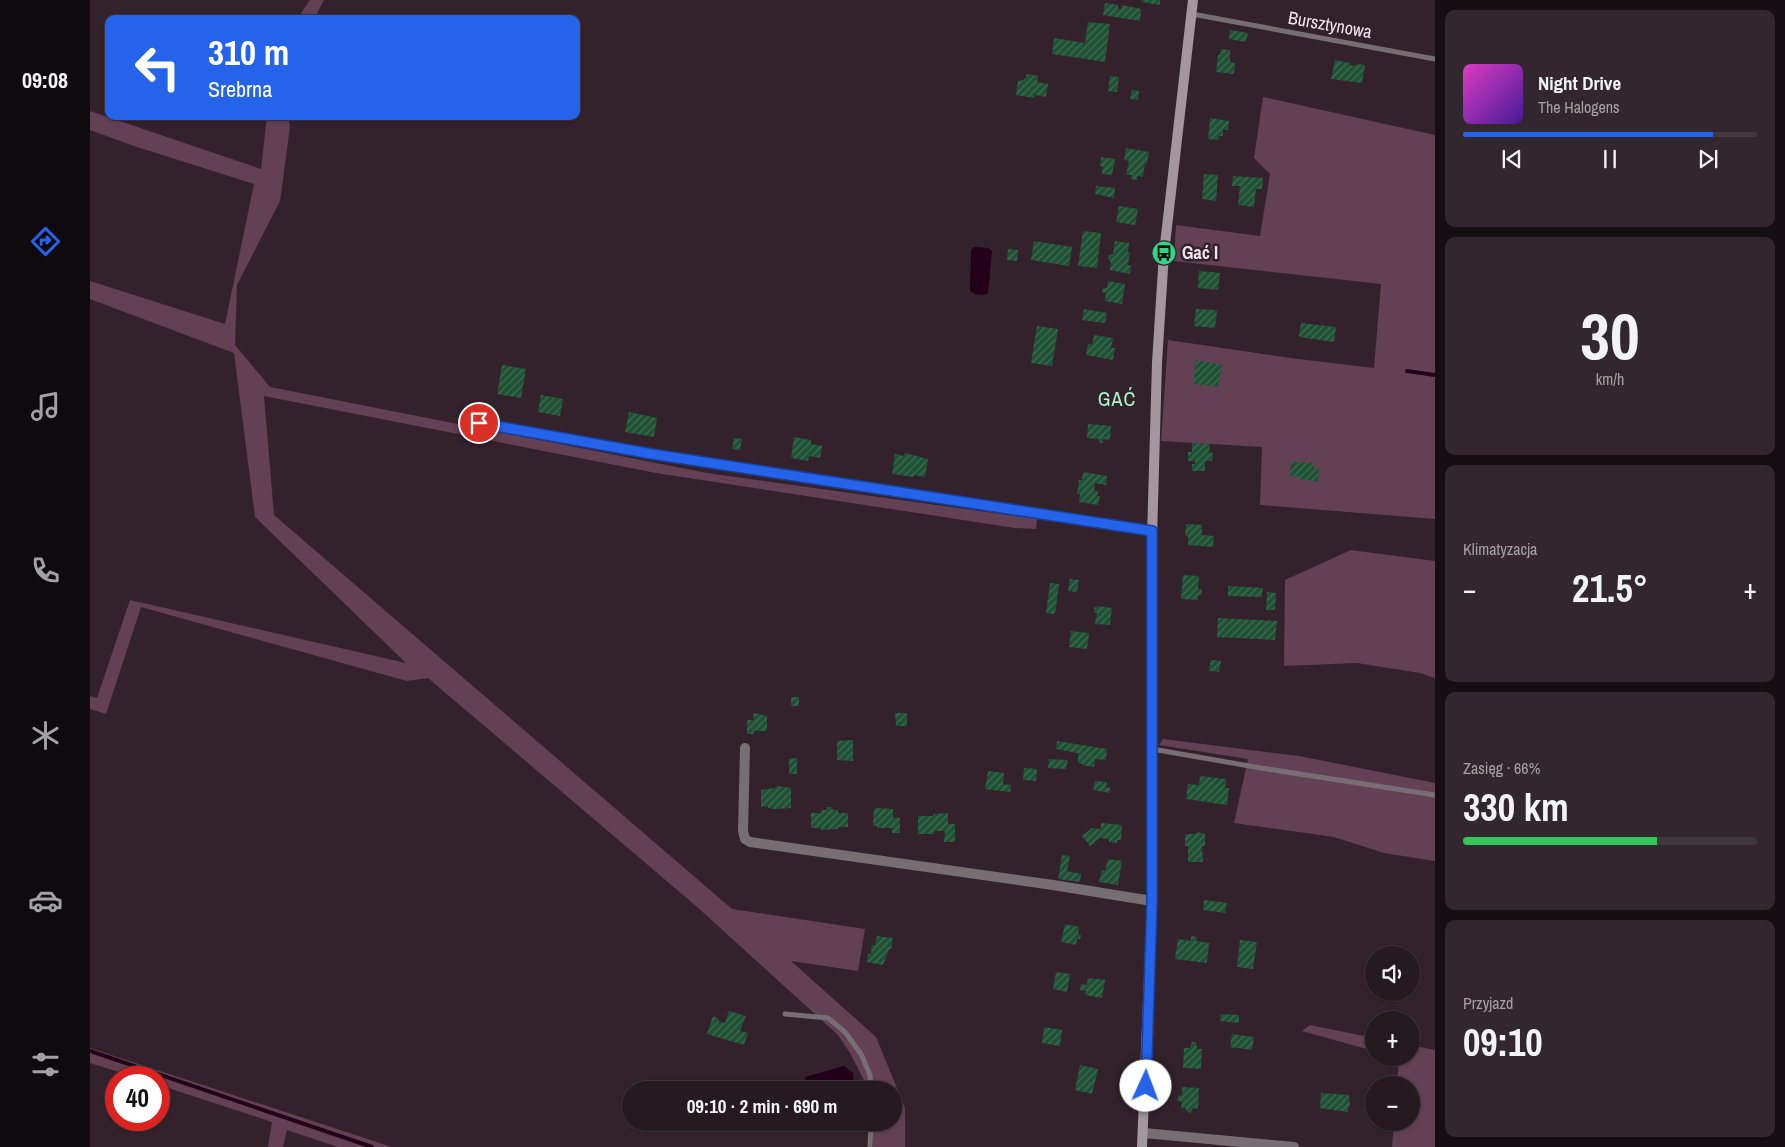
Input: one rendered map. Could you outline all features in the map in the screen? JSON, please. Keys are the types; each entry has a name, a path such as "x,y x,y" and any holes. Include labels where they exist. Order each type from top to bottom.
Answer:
{"street":[{"path":"1142,1147 1152,901 1152,531 1157,363 1164,253 1193,0"},
{"path":"479,423 652,454 1152,531"},
{"path":"745,748 743,831 745,839 750,842 1152,901"},
{"path":"1144,1132 1294,1147"}],"lane":[{"name":"Bursztynowa","path":"1191,14 1435,59"},
{"path":"1151,748 1261,768 1435,795"},
{"path":"785,1014 828,1018 845,1032 861,1054 870,1075 870,1081"},
{"path":"870,1147 871,1131"}],"shaded area":[{"path":"310,0 324,0 316,15 300,15"},
{"path":"1263,97 1435,135 1435,519 1260,505 1262,447 1161,441 1168,340 1374,368 1381,284 1174,261 1176,225 1260,236 1270,174 1254,158"},
{"path":"90,111 105,116 105,120 117,120 261,169 267,120 289,120 290,127 280,201 237,285 235,345 270,387 707,473 1037,519 1036,529 1015,528 656,473 264,396 274,515 732,909 865,929 858,971 791,961 876,1037 894,1081 864,1081 838,1035 696,906 428,678 407,681 141,607 106,714 90,709 90,696 97,698 130,600 406,663 255,517 234,353 90,299 90,281 225,324 254,184 90,130"},
{"path":"974,247 989,248 992,251 988,293 984,295 970,291 971,250"},
{"path":"1351,550 1435,561 1435,678 1420,673 1357,663 1284,666 1285,580"},
{"path":"1163,739 1299,756 1435,783 1435,861 1384,853 1334,837 1234,823 1248,759 1159,745"},
{"path":"1310,1025 1365,1036 1365,1048 1302,1031"},
{"path":"1420,1047 1435,1050 1435,1147 1392,1147 1393,1131 1420,1131 1420,1076 1398,1076 1398,1066 1420,1066"},
{"path":"90,1048 145,1066 105,1066 105,1068 90,1063"},
{"path":"844,1066 853,1073 853,1081 805,1081 805,1077"},
{"path":"170,1074 392,1147 338,1147 287,1130 283,1147 268,1147 272,1122 170,1089"},
{"path":"902,1101 905,1108 905,1147 873,1147 872,1131 902,1131"}],"building":[{"path":"1143,0 1160,0 1160,5 1142,2"},
{"path":"1105,3 1118,5 1118,9 1121,9 1122,5 1141,9 1140,21 1103,15"},
{"path":"1088,22 1110,24 1105,62 1052,54 1054,38 1085,43"},
{"path":"1230,30 1248,33 1246,42 1229,39"},
{"path":"1221,49 1230,50 1230,62 1235,63 1234,74 1216,72 1218,55 1220,55"},
{"path":"1335,60 1355,66 1356,64 1365,65 1362,83 1331,79"},
{"path":"1027,74 1038,76 1037,82 1048,84 1046,97 1035,95 1034,98 1016,95 1018,80 1021,81 1026,78"},
{"path":"1110,76 1119,77 1117,92 1108,91"},
{"path":"1132,90 1139,91 1138,100 1130,99"},
{"path":"1210,118 1229,121 1228,130 1223,130 1223,136 1219,136 1218,140 1208,139"},
{"path":"1126,148 1149,152 1143,177 1137,176 1137,180 1131,179 1132,175 1126,175 1129,161 1124,160"},
{"path":"1101,157 1115,159 1112,175 1102,174 1103,167 1100,166"},
{"path":"1204,174 1218,175 1216,201 1202,199"},
{"path":"1233,176 1263,178 1262,189 1256,189 1254,207 1238,205 1240,186 1232,186"},
{"path":"1096,186 1115,188 1114,198 1095,194"},
{"path":"1119,206 1138,209 1135,225 1116,222"},
{"path":"1083,231 1101,233 1097,268 1078,266"},
{"path":"1034,241 1072,247 1069,266 1031,260"},
{"path":"1115,241 1129,243 1128,265 1131,266 1130,274 1110,270 1111,262 1108,259 1109,255 1113,254"},
{"path":"1008,249 1018,250 1017,261 1007,260"},
{"path":"1199,271 1220,273 1218,290 1198,288"},
{"path":"1108,281 1125,284 1122,304 1105,301 1106,293 1102,292 1103,287 1107,288"},
{"path":"1084,309 1107,313 1105,323 1082,320"},
{"path":"1196,309 1217,310 1215,328 1194,326"},
{"path":"1301,323 1336,327 1334,342 1299,337"},
{"path":"1037,326 1058,329 1052,366 1031,363"},
{"path":"1094,335 1113,338 1111,348 1115,348 1113,360 1086,355 1088,344 1092,345"},
{"path":"1196,360 1222,365 1218,387 1193,384"},
{"path":"502,365 526,369 521,398 497,394"},
{"path":"541,395 563,399 560,416 538,412"},
{"path":"629,412 657,418 654,437 625,432"},
{"path":"1088,424 1111,426 1110,440 1103,439 1103,443 1099,443 1099,439 1087,438"},
{"path":"794,437 811,440 811,444 822,446 820,458 809,456 808,461 791,458"},
{"path":"734,438 742,439 740,450 732,449"},
{"path":"1192,443 1210,444 1209,452 1213,453 1212,461 1205,461 1205,471 1192,471 1192,464 1195,464 1195,461 1188,461 1188,452 1192,452"},
{"path":"905,453 928,459 925,477 892,474 895,454 904,456"},
{"path":"1291,462 1314,463 1314,468 1319,468 1318,482 1298,479 1298,476 1290,476"},
{"path":"1083,472 1107,476 1106,485 1095,483 1094,491 1098,491 1097,496 1100,496 1098,505 1079,502 1080,494 1077,494 1079,480 1082,480"},
{"path":"1186,524 1202,525 1202,535 1214,536 1213,547 1188,545 1188,536 1185,536"},
{"path":"1183,575 1199,576 1198,589 1202,589 1201,595 1198,595 1198,600 1181,599"},
{"path":"1070,579 1079,580 1077,592 1068,591"},
{"path":"1050,583 1059,584 1055,614 1046,613"},
{"path":"1228,586 1263,588 1262,597 1228,596"},
{"path":"1267,592 1276,593 1275,610 1266,610"},
{"path":"1097,606 1112,608 1110,625 1095,624 1097,613 1094,613 1094,607 1097,608"},
{"path":"1218,618 1277,621 1275,640 1217,637"},
{"path":"1071,631 1089,633 1087,649 1069,647"},
{"path":"1211,660 1221,661 1219,672 1209,671"},
{"path":"791,697 799,697 799,706 791,706"},
{"path":"753,713 767,716 767,731 754,731 754,734 747,734 747,720 754,720"},
{"path":"895,713 907,713 907,726 896,726"},
{"path":"853,740 853,761 837,760 837,741"},
{"path":"1057,741 1107,749 1106,760 1095,759 1094,767 1083,765 1078,763 1078,753 1056,749"},
{"path":"797,758 797,774 789,774 789,759"},
{"path":"1049,759 1068,760 1066,769 1048,768"},
{"path":"1024,768 1037,769 1036,781 1023,780"},
{"path":"988,771 1004,773 1003,784 1011,785 1010,792 985,789"},
{"path":"1200,776 1226,779 1225,788 1229,788 1227,805 1186,799 1188,784 1199,785"},
{"path":"1095,781 1107,782 1106,787 1110,788 1110,793 1093,790"},
{"path":"777,786 791,788 791,808 775,809 768,808 768,806 761,807 761,790"},
{"path":"828,807 838,810 838,813 848,813 848,827 821,830 821,828 811,828 811,813 821,813 821,810 826,810"},
{"path":"874,809 893,809 893,818 900,818 900,833 892,833 892,828 877,828 877,826 874,826"},
{"path":"948,813 948,824 955,824 955,842 944,842 945,831 935,831 934,834 918,834 918,816"},
{"path":"1101,823 1122,825 1121,840 1117,840 1117,843 1109,842 1109,839 1100,838 1090,846 1082,836 1092,828 1101,829"},
{"path":"1197,832 1205,834 1205,846 1202,846 1203,862 1188,862 1188,846 1185,846 1185,834 1195,834"},
{"path":"1062,855 1070,856 1067,871 1081,874 1080,882 1058,879"},
{"path":"1108,859 1122,861 1118,885 1099,882 1102,870 1105,871"},
{"path":"1204,900 1227,903 1225,913 1203,910"},
{"path":"1065,924 1079,927 1078,934 1081,935 1080,939 1077,939 1076,945 1061,942"},
{"path":"877,936 893,938 891,949 889,949 883,965 867,962 868,954 871,954 872,945 875,945"},
{"path":"1191,936 1197,937 1196,941 1209,943 1207,963 1175,959 1178,939 1191,941"},
{"path":"1240,940 1257,942 1253,969 1237,967"},
{"path":"1056,972 1070,974 1067,992 1053,989"},
{"path":"1088,978 1105,980 1102,998 1085,995 1086,991 1080,990 1081,984 1087,985"},
{"path":"729,1011 746,1016 740,1031 748,1033 744,1045 707,1034 713,1016 719,1019 718,1021 725,1023"},
{"path":"1221,1014 1239,1015 1239,1023 1220,1021"},
{"path":"1044,1027 1062,1030 1060,1046 1042,1043"},
{"path":"1232,1034 1254,1037 1252,1050 1230,1047"},
{"path":"1192,1042 1196,1042 1197,1049 1202,1049 1201,1069 1183,1068 1184,1048 1190,1048"},
{"path":"1080,1065 1098,1069 1092,1094 1075,1090"},
{"path":"1182,1087 1199,1088 1198,1109 1193,1108 1190,1113 1186,1111 1186,1108 1181,1108 1182,1102 1177,1100 1178,1096 1182,1095"},
{"path":"1321,1093 1349,1095 1350,1106 1348,1107 1348,1112 1320,1108"}],"waterway":[{"path":"1407,371 1435,375"},
{"path":"90,1051 372,1147"}],"place":[{"name":"Gać I","path":"1164,253"}],"district":[{"name":"GAĆ","path":"1117,399"}],"route":[{"path":"479,423 652,454 1152,531 1152,901 1146,1086"}]}
